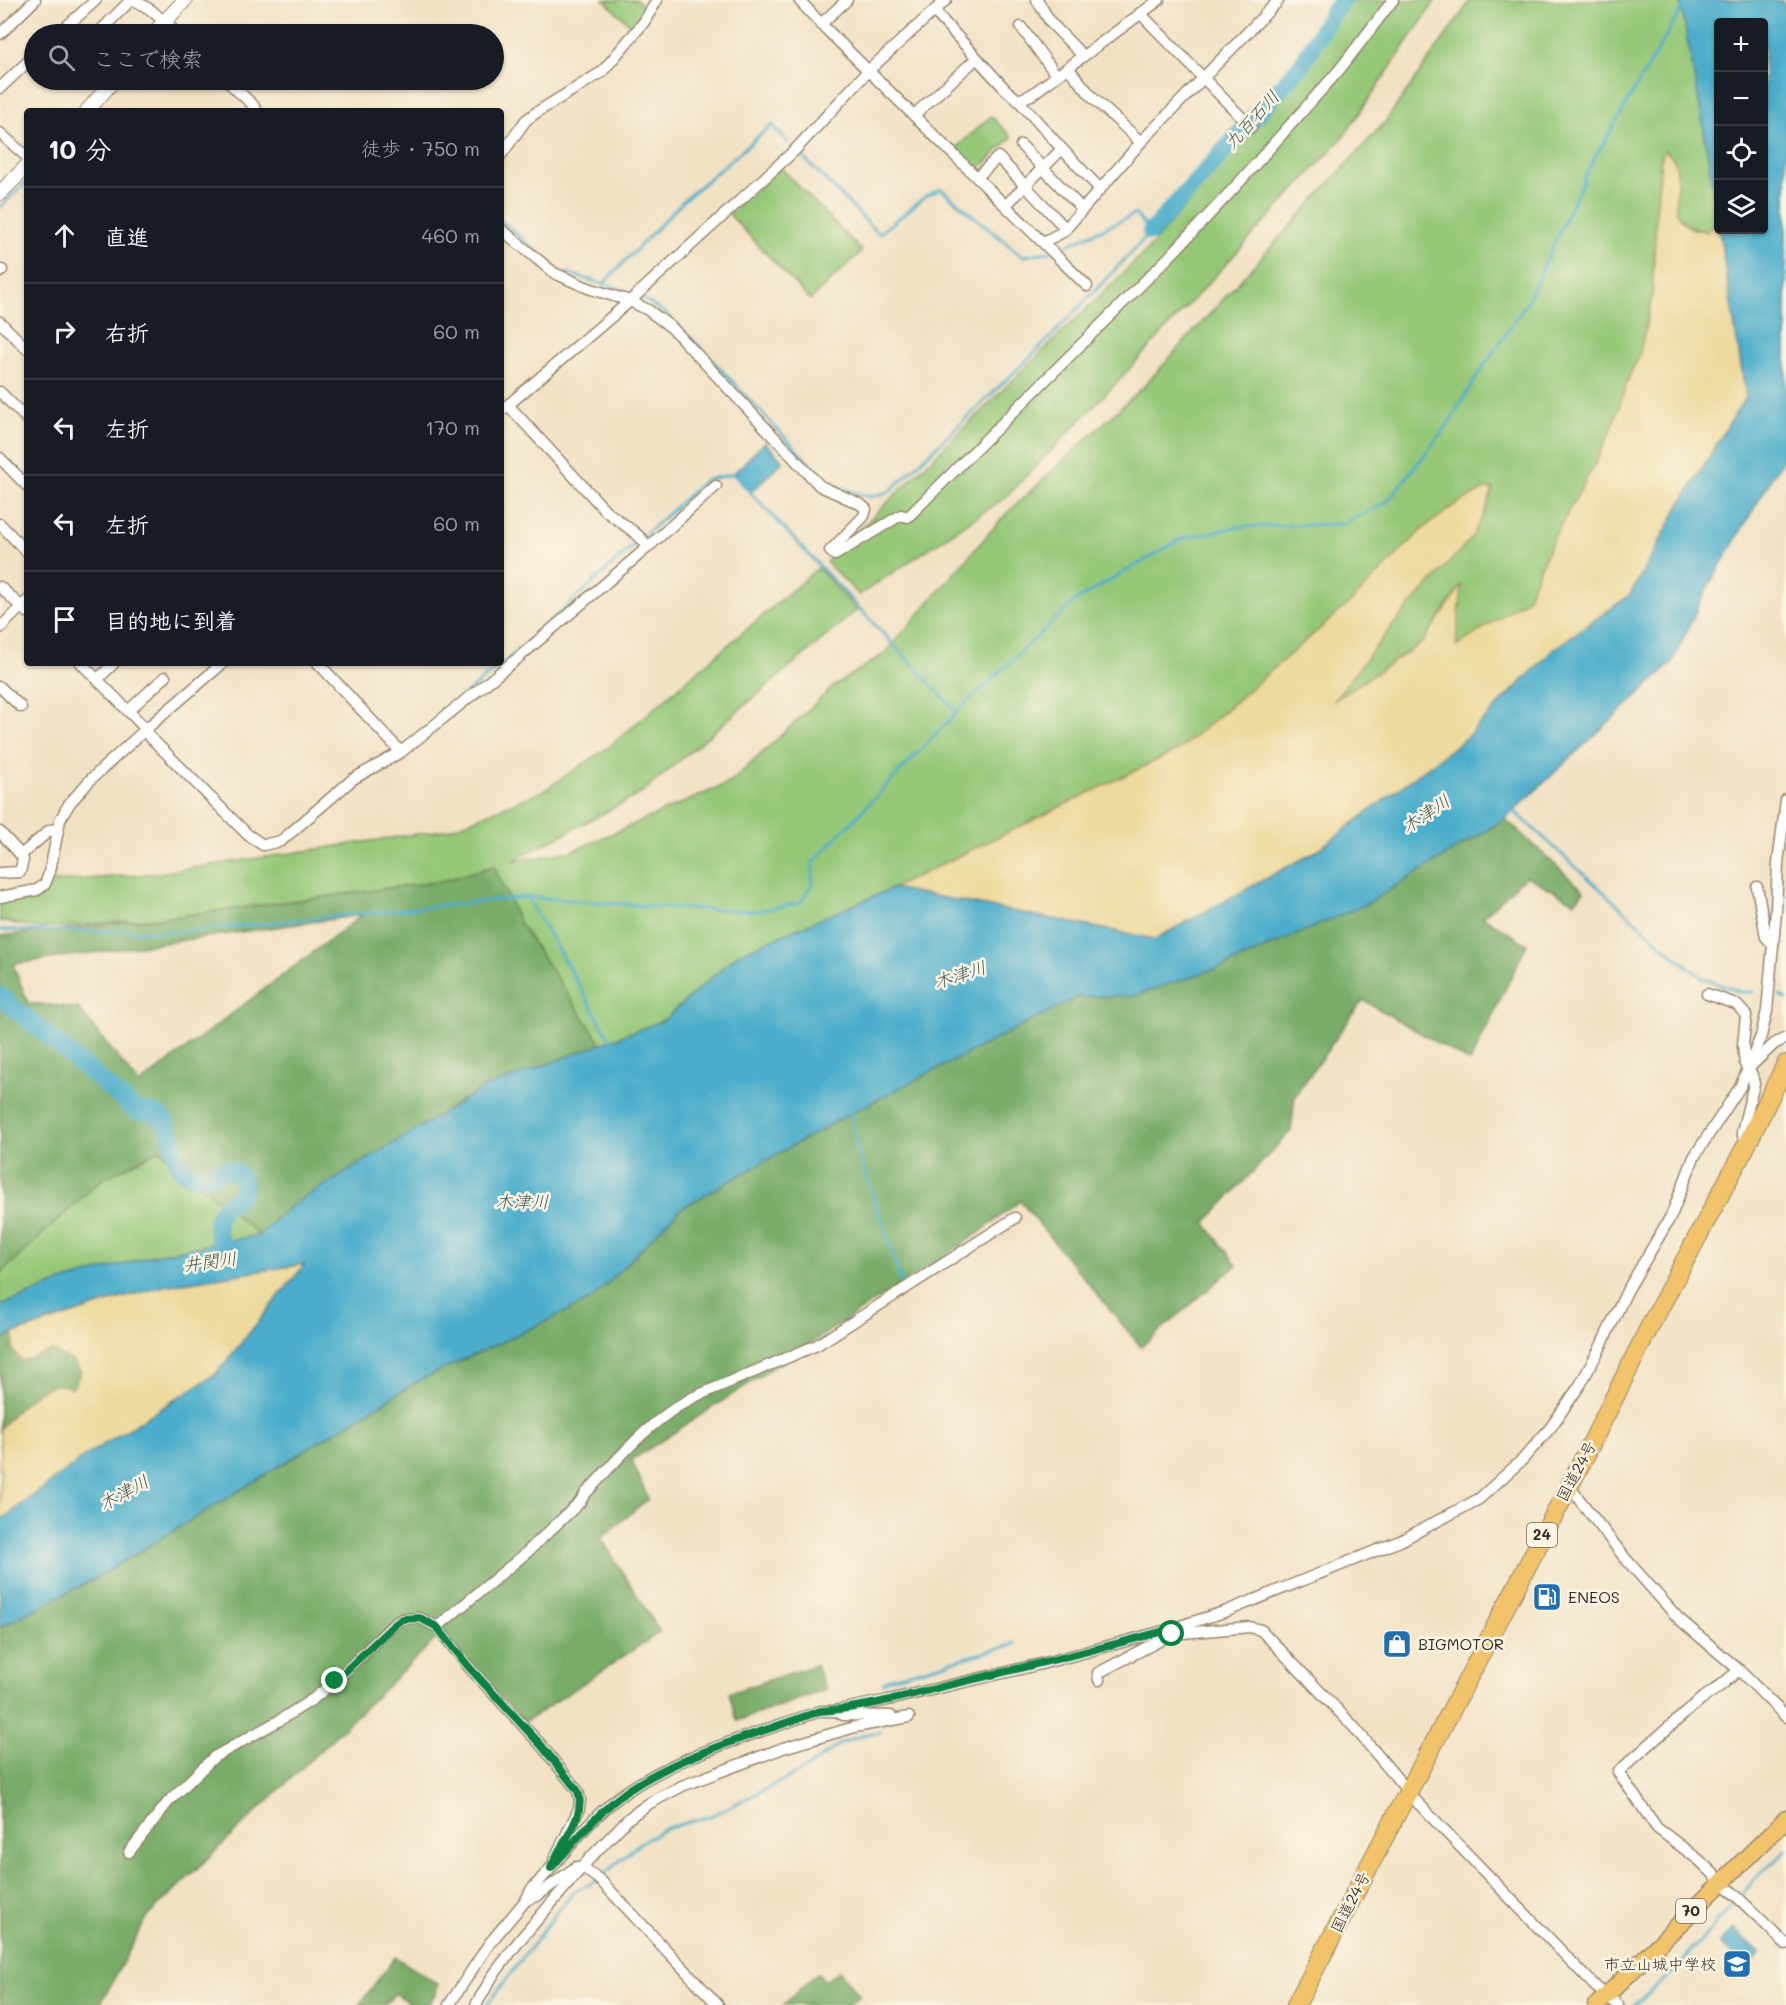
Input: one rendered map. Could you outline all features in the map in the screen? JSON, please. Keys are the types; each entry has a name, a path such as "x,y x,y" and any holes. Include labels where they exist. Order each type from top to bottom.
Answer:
{"highway":[{"name":"国道24号","path":"1296,2005 1746,1146 1786,1064"}],"main road":[{"name":"70","path":"1607,2002 1722,1881 1786,1819"}],"street":[{"path":"0,34 35,0"},
{"path":"69,24 96,0"},
{"path":"108,24 133,0 168,24"},
{"path":"162,24 185,0"},
{"path":"504,152 526,120 602,72 644,22 657,0"},
{"path":"799,0 1087,286"},
{"path":"821,24 847,0"},
{"path":"648,547 637,535 605,510 504,408 630,301 795,150 868,71 946,0"},
{"path":"1037,0 1051,23 1083,56"},
{"path":"1142,0 1143,12 1202,78 1251,127"},
{"path":"1018,100 1031,95 1159,0"},
{"path":"1043,242 1066,229 1140,142 1275,4 1261,0"},
{"path":"504,231 554,273 588,288 630,301 648,310 672,328 820,486 866,509 864,516 830,551 835,555 901,515 908,517 1169,257 1229,194 1340,69 1393,0"},
{"path":"934,11 1100,189"},
{"path":"1021,27 1057,76"},
{"path":"914,116 977,58"},
{"path":"0,88 24,67"},
{"path":"1068,68 1094,99 1140,142"},
{"path":"90,108 105,90"},
{"path":"237,90 255,108"},
{"path":"0,133 24,154"},
{"path":"1021,145 1083,209"},
{"path":"1006,205 1062,149"},
{"path":"978,176 998,157 1066,229"},
{"path":"0,193 24,169"},
{"path":"0,322 24,344"},
{"path":"0,392 24,416"},
{"path":"0,458 24,483"},
{"path":"84,666 248,835 263,844 281,841 353,779 401,752 518,658 716,486"},
{"path":"0,524 24,549"},
{"path":"0,587 24,606"},
{"path":"0,628 24,608"},
{"path":"98,679 111,666"},
{"path":"0,897 38,890 45,884 60,820 73,799 91,779 219,666"},
{"path":"321,666 401,752"},
{"path":"128,711 165,677"},
{"path":"0,687 21,707"},
{"path":"449,2005 489,1944 526,1900 531,1890 609,1805 647,1779 700,1754 820,1711 834,1711 888,1700 1172,1632 1400,1541 1479,1499 1524,1459 1551,1427 1580,1385 1627,1291 1671,1216 1694,1157 1740,1087 1748,1069 1761,1036 1767,1011 1778,863 1786,800"},
{"path":"21,855 50,830 58,829"},
{"path":"0,832 23,860 20,872 0,873"},
{"path":"1756,886 1766,937 1773,945"},
{"path":"1707,994 1736,1004 1746,1015 1743,1046 1745,1064 1752,1075 1754,1084 1742,1132 1746,1146"},
{"path":"1748,1069 1774,1044 1786,1038"},
{"path":"437,1627 533,1547 579,1503 640,1437 675,1407 693,1397 817,1345 1015,1218"},
{"path":"1568,1485 1625,1558 1678,1618 1739,1670 1786,1717"},
{"path":"129,1852 168,1802 214,1757 313,1699 402,1619 420,1618 437,1627 468,1666 541,1745 578,1791 579,1809 572,1828 551,1868"},
{"path":"1099,1680 1098,1673 1172,1632 1249,1627 1262,1630 1353,1726 1418,1802 1553,1942 1607,2002"},
{"path":"1739,1670 1700,1700 1618,1772 1656,1828 1691,1853 1786,1944"},
{"path":"476,2005 492,1977 519,1941 629,1818 648,1804 682,1786 783,1748 855,1727 909,1717 843,1715 834,1711"},
{"path":"526,1900 537,1896 576,1867 583,1867 599,1879 718,2005"}],"green space":[{"path":"604,0 637,0 648,10 633,28"},
{"path":"1348,0 1436,0 1344,136 1120,379 1005,498 859,595 826,562 1149,248 1296,80"},
{"path":"1471,0 1680,0 1703,123 1714,197 1714,222 1708,232 1689,225 1680,218 1674,199 1678,177 1664,151 1661,160 1656,214 1652,298 1639,357 1631,372 1611,430 1594,466 1553,539 1527,599 1455,648 1461,586 1422,643 1331,703 1486,509 1492,488 1424,528 1351,602 1180,749 893,888 738,954 664,1020 602,1045 520,924 494,866 443,881 179,916 41,928 0,921 0,900 42,892 53,882 159,873 450,829 543,791 610,746 818,568 857,610 640,794 512,861 572,851 731,782 834,686 884,654 1004,516 1144,386 1385,122"},
{"path":"991,116 1012,137 977,171 955,149"},
{"path":"780,167 862,251 810,300 729,214"},
{"path":"1505,819 1584,891 1575,902 1526,876 1483,917 1527,944 1470,1062 1363,1000 1295,1096 1291,1131 1205,1223 1237,1265 1141,1347 1020,1201 978,1234 632,1460 648,1499 601,1538 660,1632 525,1722 439,1636 147,1917 100,2005 0,2005 0,1627 98,1577 418,1381 591,1300 681,1208 853,1112 1078,997 1133,996 1227,965 1370,902"},
{"path":"494,866 520,924 602,1045 482,1089 289,1207 259,1235 159,1150 101,1180 0,1274 0,936 179,916 443,881","holes":["362,915 139,1084 78,1008 28,1003 13,964"]},
{"path":"159,1150 259,1235 155,1255 58,1283 0,1306 0,1274 101,1180"},
{"path":"14,1333 13,1351 22,1361 52,1350 74,1362 81,1372 72,1389 58,1385 42,1390 18,1409 0,1429 0,1340"},
{"path":"816,1665 826,1690 737,1721 729,1693"},
{"path":"395,1957 438,1984 436,1993 428,2005 411,2005 395,1993 385,2005 359,2005"},
{"path":"839,1971 860,1996 848,2005 783,2005 817,1973 825,1981"}],"sand":[{"path":"1664,150 1673,158 1677,168 1676,211 1680,220 1691,228 1707,232 1714,222 1714,234 1720,234 1746,396 1678,508 1630,595 1555,648 1466,738 1315,852 1155,939 893,888 1180,749 1351,602 1424,528 1455,505 1485,489 1493,488 1486,509 1472,537 1393,625 1333,701 1422,643 1462,585 1456,647 1527,599 1553,539 1594,466 1611,430 1631,372 1639,357 1652,298 1661,160"},
{"path":"306,1264 216,1374 85,1456 0,1521 0,1429 18,1409 42,1390 58,1385 72,1389 81,1372 74,1362 52,1350 22,1361 13,1351 14,1333 164,1286"}],"water":[{"name":"木津川","path":"1680,0 1782,0 1786,11 1786,454 1706,590 1672,663 1505,819 1370,902 1227,965 1133,996 1078,997 853,1112 681,1208 591,1300 418,1381 98,1577 0,1627 0,1521 85,1456 216,1374 305,1264 164,1286 115,1300 0,1340 0,1306 58,1283 155,1255 259,1235 289,1207 482,1089 664,1020 738,954 893,888 1155,939 1315,852 1466,738 1555,648 1630,595 1678,508 1746,396 1720,234 1768,234 1768,18 1714,18 1714,200 1703,123"},
{"path":"765,442 783,461 751,492 733,474"},
{"path":"1734,1929 1761,1954 1747,1968 1720,1943"}],"waterway":[{"name":"九百石川","path":"1151,232 1302,64 1332,13 1343,0"},
{"path":"527,897 676,908 757,911 800,903 812,885 813,862 957,712 1075,601 1181,539 1236,527 1342,524 1386,503 1447,426 1477,376 1526,304 1589,168 1687,0"},
{"path":"603,284 685,199 772,125 788,142"},
{"path":"800,154 879,234 926,196 941,189 1022,256 1049,252"},
{"path":"0,207 24,184"},
{"path":"640,297 666,314 697,344 824,479 838,487 870,497 889,492 1044,344 1151,232 1135,214 1055,251"},
{"path":"504,223 539,254"},
{"path":"566,273 628,291"},
{"path":"504,662 705,480 733,474 956,711"},
{"path":"460,698 499,666"},
{"path":"1513,810 1672,954 1703,978 1741,992 1753,992"},
{"path":"0,930 180,932 527,897 613,1044"},
{"path":"1780,995 1786,999"},
{"name":"井関川","path":"0,996 137,1111 154,1114 164,1121 170,1131 175,1155 180,1166 188,1174 206,1177 228,1169 240,1177 243,1185 241,1194 224,1208 217,1223 219,1237 230,1259"},
{"path":"851,1110 855,1139 863,1169 883,1223 901,1283"},
{"path":"883,1683 888,1679 1015,1643"},
{"path":"487,2005 575,1891 595,1882 640,1843 665,1829 713,1815 804,1770 841,1743 880,1732"},
{"path":"1634,2005 1673,1972 1759,1875 1786,1851"}],"place":[{"name":"ENEOS","path":"1547,1597"},
{"name":"BIGMOTOR","path":"1397,1644"},
{"name":"市立山城中学校","path":"1737,1964"}],"route":[{"path":"335,1681 402,1619 420,1618 437,1627 468,1666 541,1745 578,1791 579,1809 572,1828 551,1868 617,1798 647,1779 700,1754 820,1711 834,1711 888,1700 1041,1664 1171,1629 1172,1634"}]}
